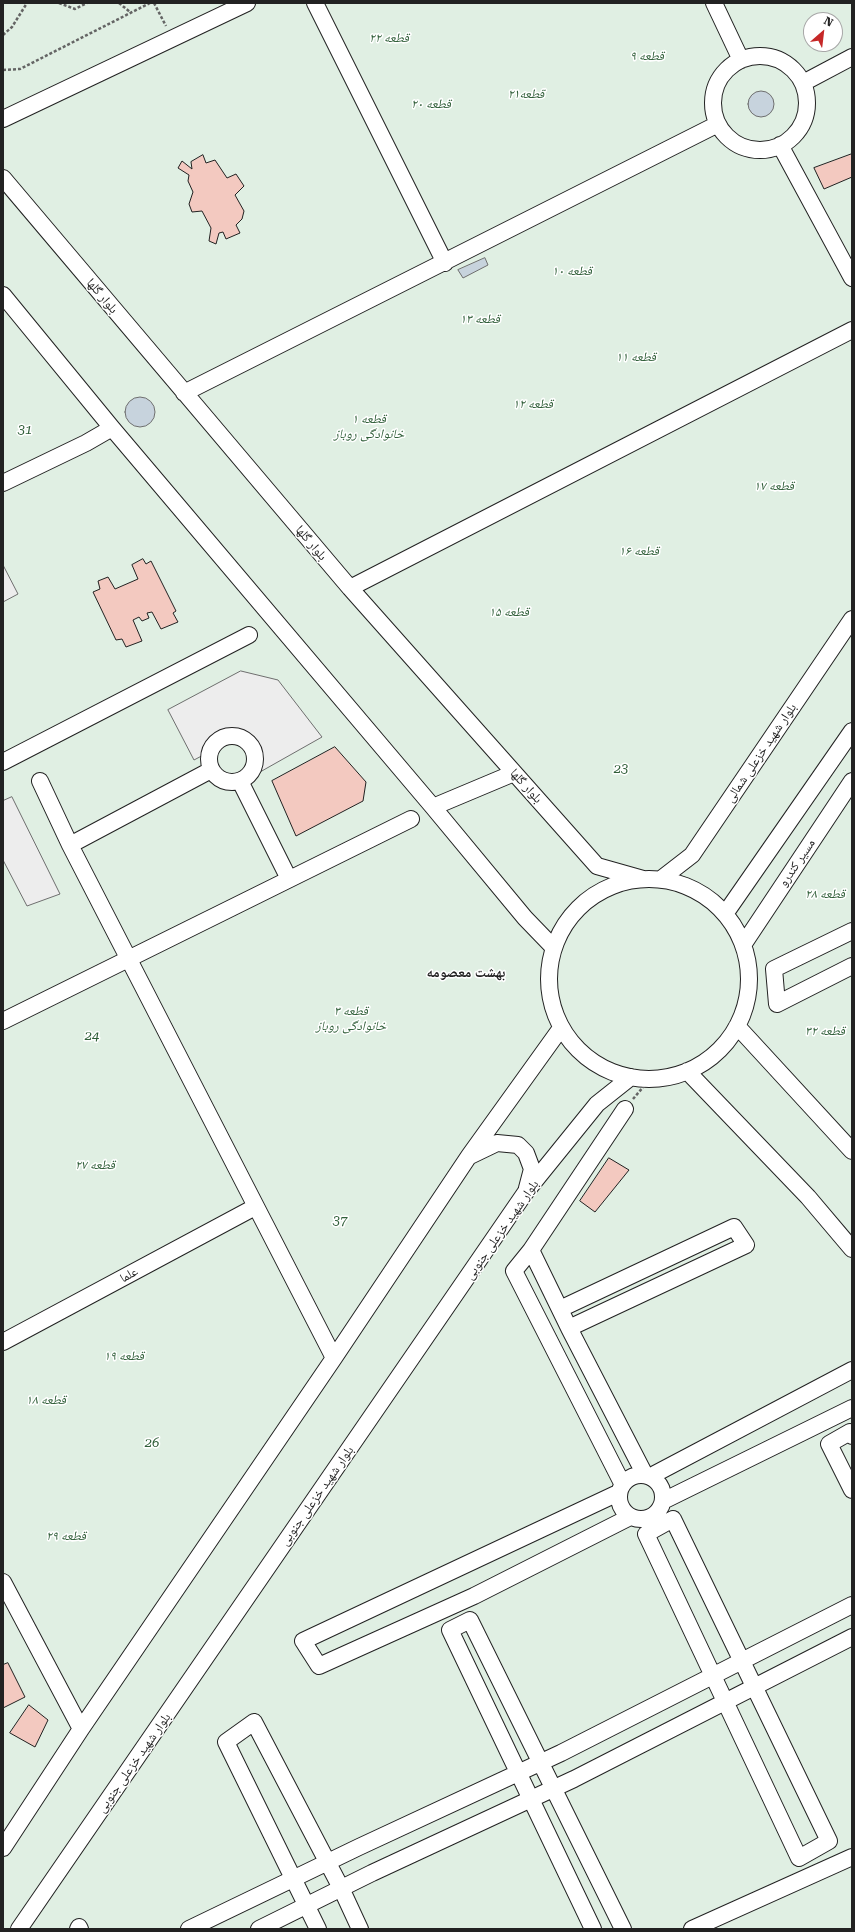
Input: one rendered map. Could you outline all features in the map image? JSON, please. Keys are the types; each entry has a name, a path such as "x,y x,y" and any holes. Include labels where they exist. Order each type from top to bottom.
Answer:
{"lane":[{"path":"3,119 247,3"},
{"path":"315,3 445,263"},
{"path":"714,3 741,60"},
{"path":"755,56 769,57 783,62 794,71 802,83 807,97 807,112 802,126 792,137 780,146 766,149 752,149 738,144 727,136 718,124 714,109 714,94 719,80 729,68 741,60 755,56"},
{"path":"802,83 852,57"},
{"path":"184,393 445,263 718,124"},
{"path":"780,146 852,278"},
{"name":"بلوار گلها","path":"3,178 350,588 597,866 643,879"},
{"path":"3,296 112,428 525,918 554,947"},
{"path":"350,588 852,330"},
{"path":"3,483 86,443 112,428"},
{"name":"بلوار شهید خزعلی شمالی","path":"661,879 692,855 852,619"},
{"path":"3,762 249,635"},
{"path":"725,914 852,731"},
{"path":"237,736 250,744 256,758 251,773 240,781 230,782 223,780 211,770 209,755 216,742 222,737 237,736"},
{"path":"70,845 211,770"},
{"path":"433,807 514,773"},
{"path":"40,781 70,845 128,959 334,1358"},
{"path":"240,781 289,879"},
{"name":"مسیر کندرو","path":"743,944 852,781"},
{"path":"3,1021 411,819"},
{"path":"643,879 661,879 690,888 707,897 725,914 735,928 743,944 748,961 749,983 744,1011 737,1026 724,1045 713,1055 687,1072 669,1077 650,1079 631,1078 603,1068 579,1051 561,1028 551,1002 548,974 554,947 573,913 604,889 643,879"},
{"path":"852,931 774,969 777,1004 852,966"},
{"path":"737,1026 852,1152"},
{"path":"3,1848 81,1730 334,1358 469,1156 561,1028"},
{"path":"687,1072 808,1197 852,1249"},
{"name":"بلوار شهید خزعلی جنوبی","path":"19,1929 525,1193 597,1104 631,1078"},
{"path":"531,1250 568,1328 648,1475 661,1487 663,1501 657,1513 644,1520 630,1517 620,1507 620,1488 514,1271 531,1250 625,1109"},
{"path":"469,1156 497,1143 518,1145 526,1153 532,1169 525,1193"},
{"name":"علما","path":"3,1342 255,1207"},
{"path":"560,1310 734,1227 746,1245 568,1328"},
{"path":"630,1517 474,1596 318,1666 304,1641 620,1488 637,1474 648,1475 852,1370"},
{"path":"663,1501 852,1408"},
{"path":"852,1436 850,1432 829,1444 852,1490"},
{"path":"673,1519 742,1661 829,1841 799,1858 646,1534 673,1519"},
{"path":"3,1582 81,1730"},
{"path":"189,1929 328,1862 541,1763 852,1605"},
{"path":"594,1929 450,1630 470,1620 623,1929"},
{"path":"259,1929 342,1888 554,1789 852,1637"},
{"path":"318,1929 306,1906 295,1879 226,1742 254,1722 342,1888 360,1929"},
{"path":"692,1929 852,1857"}],"path":[{"path":"3,35 12,27 27,3"},
{"path":"59,3 75,9 87,3"},
{"path":"120,3 130,12"},
{"path":"3,70 20,69 150,3"},
{"path":"154,3 172,39"},
{"path":"625,1109 650,1079"}],"green space":[{"path":"3,3 852,3 852,1929 3,1929"}],"shaded area":[{"path":"761,91 770,95 774,104 770,113 761,117 752,113 748,104 752,95"},
{"path":"485,258 488,265 463,278 458,270"},
{"path":"140,397 151,401 155,412 151,423 140,427 129,423 125,412 129,401"},
{"path":"3,565 18,594 3,602"},
{"path":"241,671 278,680 322,737 260,772 241,735 194,760 168,710"},
{"path":"12,797 60,894 27,906 3,860 3,801"}],"building":[{"path":"852,154 852,177 824,189 814,168"},
{"path":"203,155 206,163 215,160 227,178 236,174 244,186 235,195 244,211 242,219 236,225 240,233 226,239 223,232 219,233 216,244 209,241 211,228 202,211 192,212 189,204 193,192 188,181 189,175 178,168 182,161 192,169 191,162"},
{"path":"143,559 146,564 151,561 176,611 173,613 178,622 161,629 152,612 147,613 149,618 142,621 139,617 133,620 142,641 126,647 122,639 116,640 93,592 100,589 98,581 108,577 115,589 138,579 132,565"},
{"path":"335,747 366,782 363,801 296,836 272,781"},
{"path":"609,1158 629,1170 595,1212 580,1201"},
{"path":"8,1663 25,1697 3,1708 3,1665"},
{"path":"29,1705 48,1720 35,1747 10,1733"}],"district":[{"name":"بهشت معصومه","path":"466,973"}],"park label":[{"name":"قطعه ۲۲","path":"389,38"},
{"name":"قطعه ۹","path":"647,56"},
{"name":"قطعه۲۱","path":"526,94"},
{"name":"قطعه ۲۰","path":"431,104"},
{"name":"قطعه ۱۰","path":"572,271"},
{"name":"قطعه ۱۳","path":"480,319"},
{"name":"قطعه ۱۱","path":"636,357"},
{"name":"قطعه ۱۲","path":"533,404"},
{"name":"قطعه ۱ خانوادگی روباز","path":"369,426"},
{"name":"31","path":"25,430"},
{"name":"قطعه ۱۷","path":"774,486"},
{"name":"قطعه ۱۶","path":"639,551"},
{"name":"قطعه ۱۵","path":"509,612"},
{"name":"23","path":"621,769"},
{"name":"قطعه ۲۸","path":"825,894"},
{"name":"قطعه ۳ خانوادگی روباز","path":"351,1018"},
{"name":"قطعه ۳۲","path":"825,1031"},
{"name":"24","path":"92,1036"},
{"name":"قطعه ۲۷","path":"95,1165"},
{"name":"37","path":"340,1221"},
{"name":"قطعه ۱۹","path":"124,1356"},
{"name":"قطعه ۱۸","path":"46,1400"},
{"name":"26","path":"152,1443"},
{"name":"قطعه ۲۹","path":"66,1536"}]}
